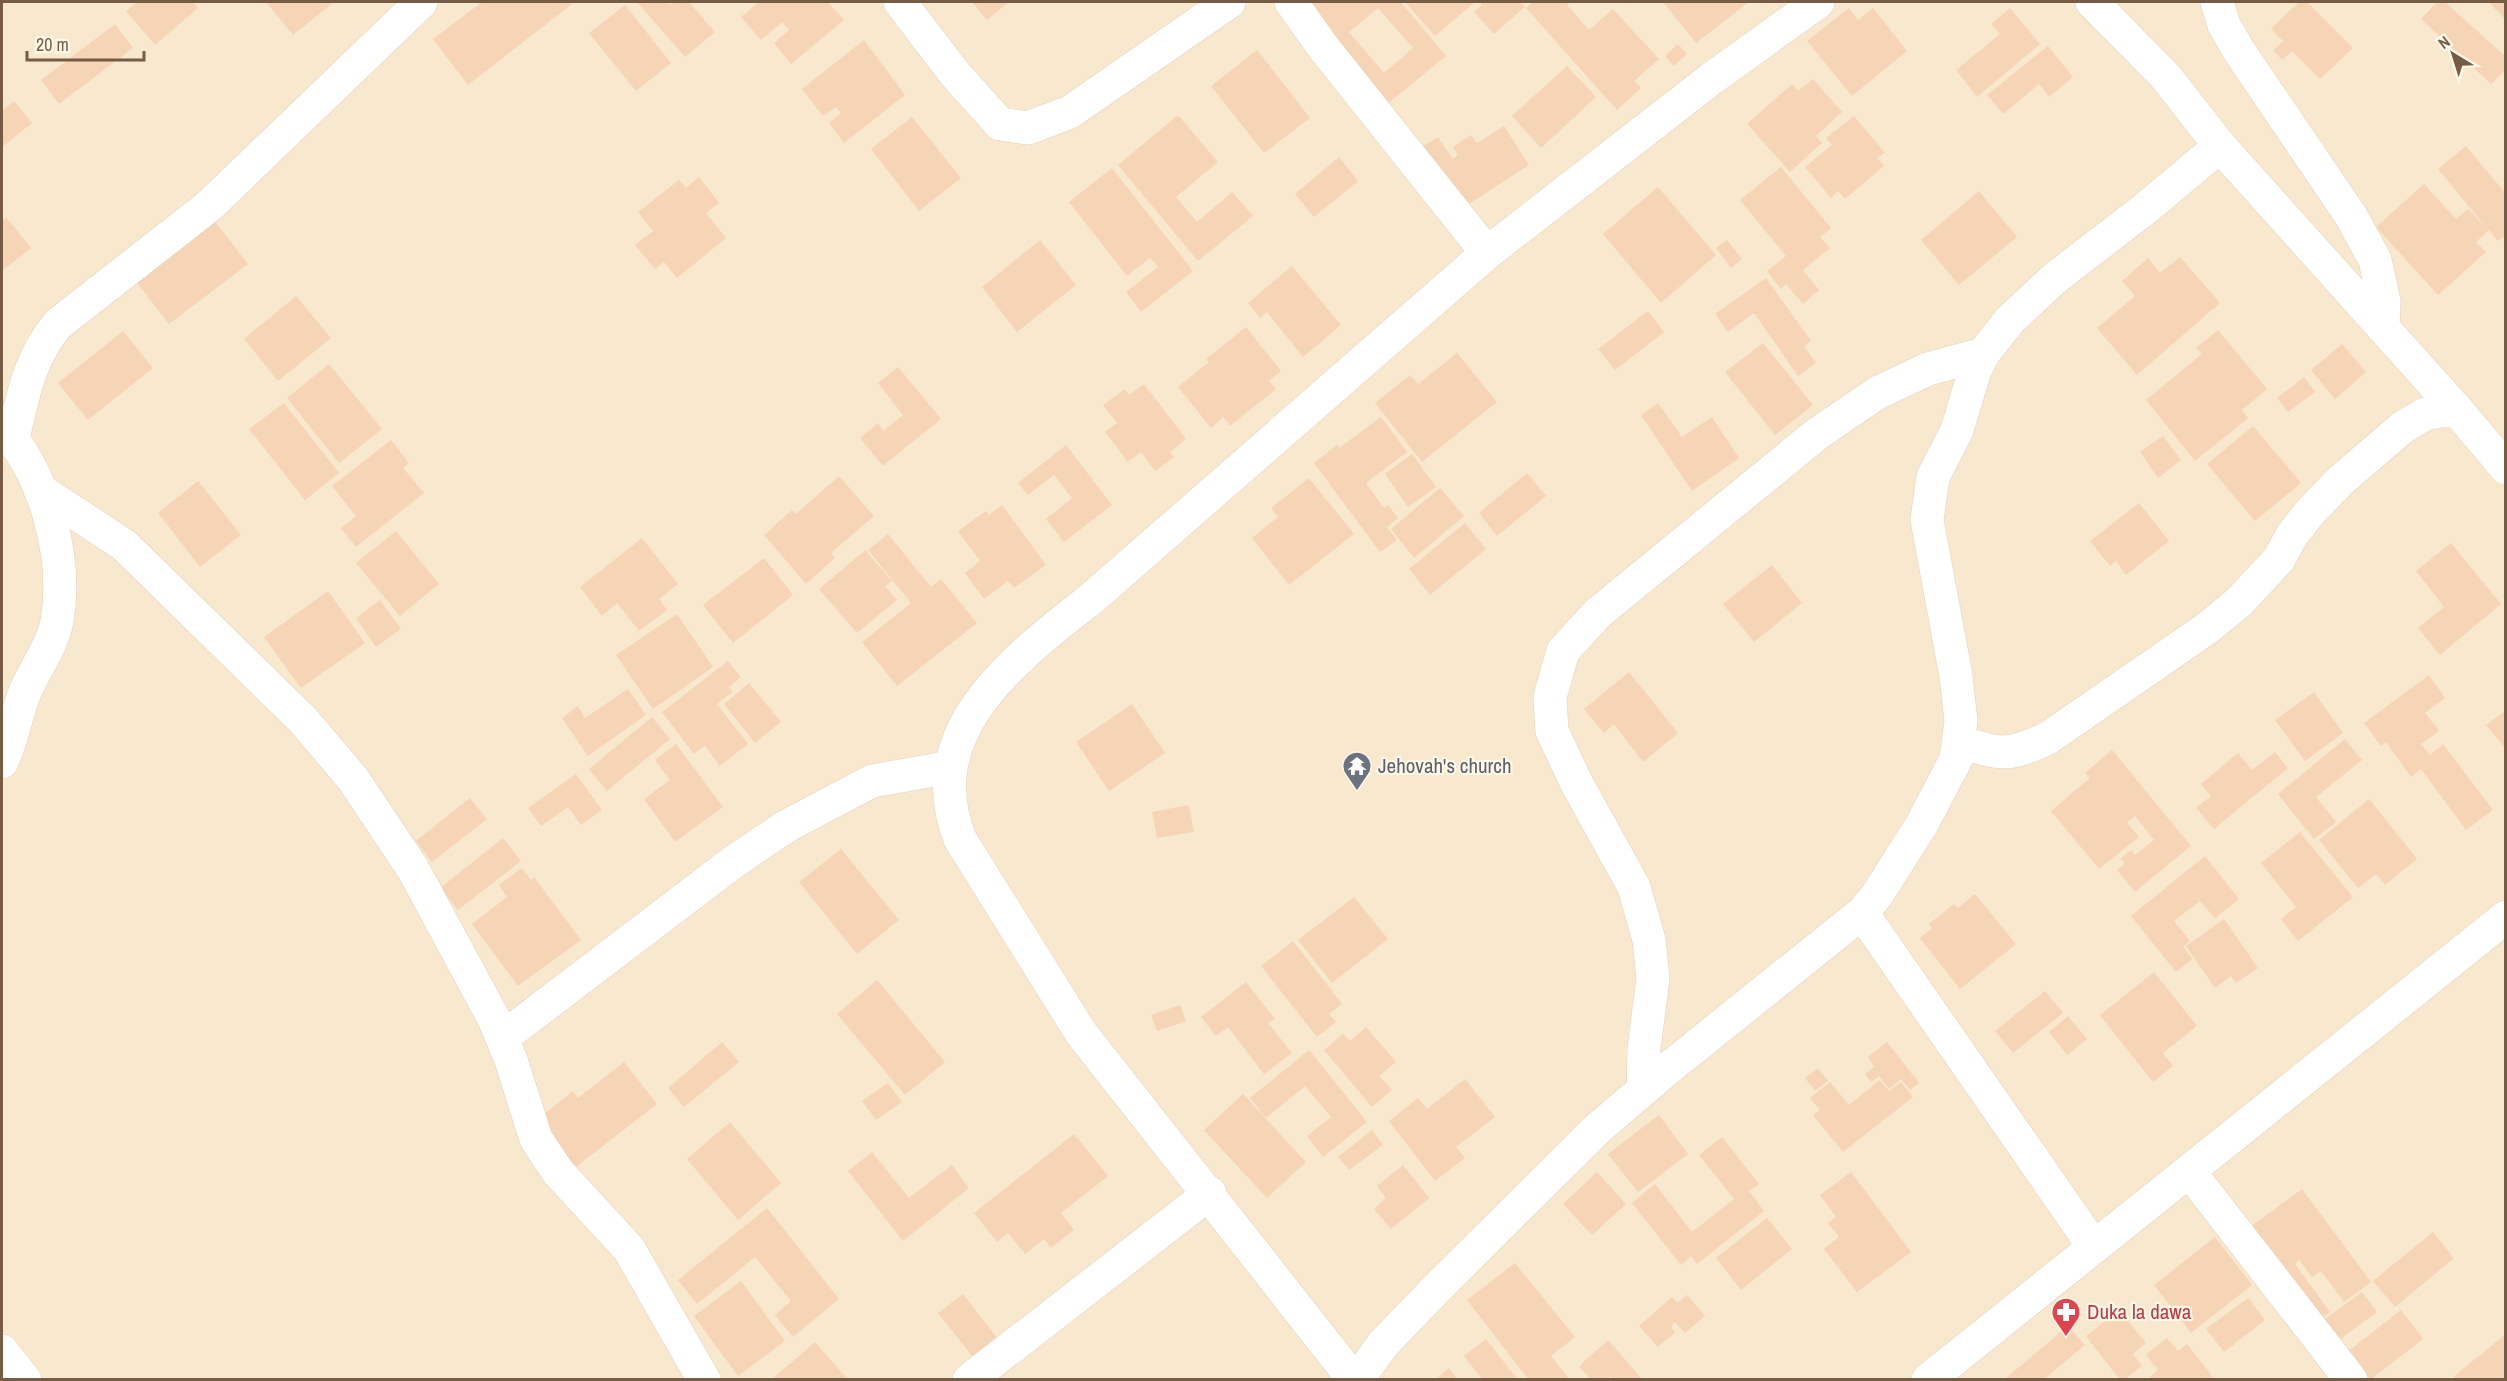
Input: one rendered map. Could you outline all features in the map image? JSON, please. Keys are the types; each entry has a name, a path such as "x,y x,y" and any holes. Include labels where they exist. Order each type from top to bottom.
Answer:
{"street":[{"path":"2,762 26,691 48,646 57,621 57,559 52,523 28,463 7,433 32,362 45,339 58,324 210,205 421,2"},
{"path":"900,2 955,74 1000,124 1028,128 1070,112 1230,2"},
{"path":"1291,2 1323,47 1487,253"},
{"path":"1818,2 1711,79 1487,253 1012,666 985,693 963,726 951,767 950,814 960,839 1081,1033 1356,1380 1383,1344 1434,1290 1596,1130 1643,1089 1862,913 1877,895 1927,814 1956,759 1959,741 1956,676 1927,520 1928,495 1933,477 1958,430 1969,388 1983,354 2010,320 2055,278 2146,208 2220,146"},
{"path":"2092,2 2166,77 2220,146 2505,468"},
{"path":"2217,2 2224,25 2239,51 2351,216 2375,260 2384,301 2383,328"},
{"path":"1643,1089 1644,1049 1653,978 1649,940 1634,887 1577,784 1552,731 1550,697 1563,651 1598,613 1817,434 1877,393 1928,369 1983,354"},
{"path":"1959,741 2004,754 2026,749 2048,738 2206,629 2240,602 2279,559 2292,535 2311,511 2340,481 2403,427 2425,414 2454,408"},
{"path":"40,490 124,545 222,643 268,685 331,751 413,869 469,971 502,1038 536,1139 558,1172 629,1249 704,1380"},
{"path":"502,1038 732,863 785,826 872,781 951,767"},
{"path":"1862,913 2094,1247"},
{"path":"1928,1380 2505,916"},
{"path":"2188,1171 2351,1380"},
{"path":"969,1380 1210,1193"},
{"path":"2,1351 25,1380"}],"shaded area":[{"path":"2,2 2505,2 2505,1379 2,1379"}],"building":[{"path":"137,2 193,2 198,8 155,45 126,11"},
{"path":"266,2 334,2 293,35"},
{"path":"482,2 570,2 572,4 468,85 433,39"},
{"path":"637,2 667,2 670,5 674,2 689,2 715,32 685,57"},
{"path":"759,2 828,2 844,20 791,64 774,43 789,30 782,22 761,40 741,17"},
{"path":"972,2 1009,2 987,20"},
{"path":"1293,2 1401,2 1446,56 1381,109","holes":["1378,8 1413,48 1384,73 1349,32"]},
{"path":"1405,2 1475,2 1435,36"},
{"path":"1479,2 1520,2 1525,7 1494,34 1474,12 1482,5"},
{"path":"1533,2 1571,2 1567,5 1589,30 1613,9 1659,59 1634,81 1641,88 1617,110 1526,8"},
{"path":"1663,2 1749,2 1696,43"},
{"path":"2299,2 2307,2 2353,48 2320,79 2292,51 2282,60 2273,50 2283,41 2271,29"},
{"path":"2437,2 2445,2 2506,57 2506,69 2491,84 2421,19"},
{"path":"2488,2 2506,2 2506,20"},
{"path":"625,5 671,63 636,91 589,33"},
{"path":"1849,8 1858,20 1873,8 1907,51 1852,96 1807,41"},
{"path":"2010,8 2040,44 1977,97 1956,70 2000,34 1991,24"},
{"path":"115,24 133,48 59,104 41,80"},
{"path":"864,40 905,95 844,143 829,123 841,113 836,107 823,116 802,89"},
{"path":"1678,44 1687,54 1674,66 1665,56"},
{"path":"2048,46 2073,77 2049,97 2039,84 2003,114 1987,95"},
{"path":"1257,50 1310,118 1264,153 1211,86"},
{"path":"1567,66 1596,97 1541,148 1512,116"},
{"path":"1813,79 1842,112 1816,136 1822,143 1790,172 1747,124 1792,84 1798,91"},
{"path":"14,101 32,123 2,147 2,111"},
{"path":"1178,115 1218,162 1176,197 1197,222 1232,192 1253,216 1198,261 1118,165"},
{"path":"1854,116 1885,153 1877,158 1884,166 1845,199 1838,191 1831,198 1805,167 1832,145 1826,138"},
{"path":"912,117 961,178 919,211 871,149"},
{"path":"1504,126 1529,165 1452,215 1412,153 1438,137 1453,159 1458,155 1453,147 1471,135 1477,143"},
{"path":"2466,146 2506,194 2506,235 2498,241 2489,230 2476,242 2486,252 2438,295 2376,227 2424,184 2456,219 2468,209 2486,227 2438,169"},
{"path":"1339,157 1358,181 1314,217 1295,194"},
{"path":"1781,167 1831,228 1820,237 1830,248 1803,270 1819,290 1803,304 1786,284 1781,289 1767,271 1786,256 1740,200"},
{"path":"1112,168 1193,271 1141,312 1126,292 1158,267 1150,258 1127,276 1069,202"},
{"path":"699,177 719,203 706,213 726,238 677,278 664,262 655,269 635,245 653,231 638,212 679,180 686,188"},
{"path":"1658,187 1716,255 1661,303 1603,234"},
{"path":"1979,191 2017,237 1959,285 1921,240"},
{"path":"6,217 31,248 2,271 2,221"},
{"path":"213,219 248,264 169,324 134,279"},
{"path":"1040,240 1076,285 1017,332 982,287"},
{"path":"1727,240 1742,259 1731,268 1716,248"},
{"path":"2180,257 2220,303 2137,375 2097,328 2135,296 2122,281 2148,258 2160,273"},
{"path":"1292,266 1341,325 1303,357 1267,312 1260,318 1248,303"},
{"path":"1766,278 1811,341 1804,346 1816,363 1798,376 1754,313 1728,332 1715,314"},
{"path":"296,296 331,338 278,381 244,339"},
{"path":"1648,311 1664,332 1615,370 1598,349"},
{"path":"1246,327 1281,371 1269,381 1276,389 1230,426 1223,417 1211,428 1178,387 1209,362 1206,359"},
{"path":"2218,330 2267,389 2242,410 2248,418 2195,461 2146,400 2202,354 2196,348"},
{"path":"123,331 153,368 88,420 58,383"},
{"path":"1763,343 1813,405 1775,435 1725,372"},
{"path":"2342,344 2366,372 2335,399 2311,370"},
{"path":"1457,353 1497,402 1422,462 1375,403 1410,375 1418,384"},
{"path":"329,364 382,429 339,463 287,398"},
{"path":"898,367 941,419 883,466 860,438 878,423 883,431 903,415 878,383"},
{"path":"2304,377 2315,392 2288,412 2277,398"},
{"path":"1144,384 1186,439 1170,452 1174,457 1155,471 1141,452 1128,462 1105,432 1117,423 1103,405 1125,389 1129,395"},
{"path":"284,403 339,473 305,500 249,429"},
{"path":"1658,403 1682,437 1712,417 1739,458 1692,491 1641,415"},
{"path":"1381,417 1407,452 1366,483 1384,508 1388,505 1398,518 1387,527 1397,540 1380,552 1314,463 1337,445 1339,448"},
{"path":"2253,426 2301,483 2255,521 2207,464"},
{"path":"2163,436 2181,460 2158,478 2140,452"},
{"path":"391,440 409,463 403,468 424,493 356,547 341,528 356,516 332,486"},
{"path":"1066,445 1112,505 1064,542 1046,519 1072,498 1054,475 1028,495 1018,483"},
{"path":"1412,454 1436,487 1408,507 1385,474"},
{"path":"1527,473 1546,496 1497,536 1479,513"},
{"path":"839,476 874,516 831,553 835,558 806,584 764,535 792,510 796,514"},
{"path":"1309,478 1354,534 1289,585 1252,538 1278,517 1271,508"},
{"path":"198,481 241,535 200,567 158,513"},
{"path":"1440,488 1464,516 1414,558 1391,529"},
{"path":"2139,503 2169,541 2126,575 2116,561 2110,566 2090,541"},
{"path":"1002,505 1046,565 1014,588 1008,581 984,599 965,573 980,561 958,531 986,511 989,515"},
{"path":"1465,523 1486,549 1430,595 1409,569"},
{"path":"396,531 439,584 400,616 356,563"},
{"path":"888,534 931,587 941,579 977,623 897,686 862,642 911,603 868,550"},
{"path":"642,538 678,584 659,599 667,610 639,631 617,603 602,616 580,587"},
{"path":"2451,543 2501,604 2440,655 2418,628 2444,607 2416,571"},
{"path":"865,550 892,581 885,586 897,600 857,633 819,589"},
{"path":"764,558 793,595 733,643 703,605"},
{"path":"1772,565 1802,603 1754,642 1723,604"},
{"path":"328,591 365,643 301,688 264,637"},
{"path":"380,600 401,629 376,647 356,618"},
{"path":"677,614 713,667 653,709 616,655"},
{"path":"728,661 741,677 729,687 733,692 717,704 748,744 720,766 705,746 694,754 662,712"},
{"path":"1629,672 1678,733 1643,762 1614,724 1604,733 1584,709"},
{"path":"2429,675 2445,698 2425,713 2439,731 2421,744 2430,755 2443,744 2493,810 2466,830 2421,769 2411,777 2386,742 2381,746 2364,723"},
{"path":"749,683 781,722 755,743 724,704"},
{"path":"628,689 646,715 588,756 562,718 578,706 585,718"},
{"path":"2314,692 2343,733 2305,761 2275,720"},
{"path":"1132,704 1165,753 1109,791 1076,742"},
{"path":"2506,710 2506,749 2486,725"},
{"path":"652,717 670,739 607,791 589,769"},
{"path":"2345,739 2362,760 2316,797 2336,822 2314,839 2278,794"},
{"path":"676,744 723,807 675,842 644,799 670,780 655,760"},
{"path":"2112,750 2191,846 2135,892 2117,870 2125,863 2120,859 2131,850 2135,855 2154,840 2135,816 2127,823 2139,837 2099,869 2051,811 2090,778 2085,773"},
{"path":"2275,752 2288,768 2214,829 2196,808 2211,796 2201,784 2238,753 2252,770"},
{"path":"576,774 602,810 581,825 568,807 541,826 528,808"},
{"path":"470,798 487,819 432,862 416,841"},
{"path":"2369,799 2417,859 2385,885 2376,874 2358,888 2319,840"},
{"path":"1189,805 1194,832 1157,838 1152,812"},
{"path":"2300,832 2353,897 2298,941 2281,919 2296,907 2261,863"},
{"path":"503,838 521,861 458,910 440,888"},
{"path":"841,849 899,920 857,954 799,882"},
{"path":"2205,856 2239,899 2215,918 2200,901 2174,921 2190,941 2183,947 2193,959 2176,972 2131,916"},
{"path":"522,868 531,880 534,877 581,940 518,986 472,924 507,897 499,885"},
{"path":"1975,894 2016,944 1960,989 1920,938 1932,928 1929,924 1954,904 1958,908"},
{"path":"1354,897 1388,939 1332,983 1298,940"},
{"path":"2224,919 2258,968 2236,983 2231,976 2215,988 2186,946"},
{"path":"1293,941 1342,1004 1329,1014 1336,1022 1317,1037 1261,966"},
{"path":"2154,972 2197,1026 2163,1053 2173,1066 2153,1082 2100,1015"},
{"path":"877,980 945,1062 905,1095 837,1014"},
{"path":"1246,982 1275,1019 1268,1023 1292,1053 1264,1074 1228,1027 1216,1036 1201,1017"},
{"path":"2045,991 2063,1013 2013,1053 1995,1031"},
{"path":"1180,1005 1186,1021 1157,1031 1151,1015"},
{"path":"2068,1016 2087,1039 2067,1055 2049,1032"},
{"path":"1366,1027 1396,1062 1379,1076 1392,1090 1372,1107 1324,1050 1343,1034 1350,1041"},
{"path":"722,1042 739,1062 684,1107 668,1088"},
{"path":"1887,1042 1919,1083 1910,1090 1901,1079 1889,1089 1879,1076 1871,1082 1865,1074 1874,1067 1868,1057"},
{"path":"1309,1050 1367,1122 1323,1157 1307,1136 1331,1117 1305,1086 1266,1118 1250,1098"},
{"path":"624,1062 657,1104 576,1167 538,1119 573,1091 578,1098"},
{"path":"1818,1068 1828,1081 1815,1091 1805,1078"},
{"path":"1465,1079 1495,1117 1456,1147 1465,1158 1435,1181 1389,1121 1418,1098 1427,1109"},
{"path":"1880,1080 1889,1091 1901,1082 1913,1097 1843,1152 1813,1115 1820,1110 1810,1098 1830,1082 1849,1105"},
{"path":"888,1083 902,1102 876,1120 862,1101"},
{"path":"1243,1094 1306,1162 1267,1198 1204,1130"},
{"path":"1659,1115 1688,1154 1638,1192 1608,1154"},
{"path":"730,1122 781,1183 738,1220 687,1159"},
{"path":"1372,1130 1383,1145 1349,1170 1338,1157"},
{"path":"1074,1134 1108,1176 1061,1213 1074,1230 1051,1248 1044,1239 1025,1254 1008,1233 997,1242 974,1213"},
{"path":"1722,1137 1759,1184 1749,1191 1764,1211 1697,1264 1691,1256 1681,1265 1632,1203 1655,1184 1692,1232 1734,1199 1699,1155"},
{"path":"872,1152 909,1198 952,1165 969,1188 903,1241 848,1171"},
{"path":"1403,1165 1429,1198 1391,1229 1374,1209 1386,1198 1377,1186"},
{"path":"1597,1172 1626,1204 1592,1235 1563,1204"},
{"path":"1851,1172 1911,1252 1857,1292 1824,1249 1839,1237 1828,1223 1836,1217 1820,1195"},
{"path":"2302,1189 2371,1282 2344,1302 2321,1271 2312,1277 2299,1260 2295,1264 2330,1312 2299,1335 2230,1242"},
{"path":"767,1208 839,1299 793,1337 775,1315 791,1301 755,1257 697,1304 678,1280"},
{"path":"1767,1218 1792,1249 1741,1290 1716,1258"},
{"path":"2433,1232 2454,1258 2395,1307 2373,1281"},
{"path":"2215,1237 2252,1285 2191,1333 2154,1285"},
{"path":"1515,1263 1575,1337 1551,1356 1570,1380 1529,1380 1467,1300"},
{"path":"741,1281 785,1341 738,1376 694,1316"},
{"path":"2362,1292 2377,1312 2321,1353 2306,1333"},
{"path":"963,1294 997,1338 973,1357 938,1313"},
{"path":"1687,1295 1705,1316 1685,1333 1675,1322 1671,1327 1675,1332 1658,1347 1639,1326 1672,1297 1678,1303"},
{"path":"2248,1298 2265,1320 2224,1352 2206,1329"},
{"path":"2119,1310 2146,1343 2133,1354 2142,1366 2124,1380 2120,1380 2086,1336"},
{"path":"2401,1310 2423,1339 2370,1380 2358,1380 2341,1357"},
{"path":"2068,1326 2085,1345 2043,1380 2007,1380 2006,1378"},
{"path":"2506,1334 2506,1380 2455,1380 2453,1377"},
{"path":"2167,1338 2178,1351 2187,1344 2215,1380 2146,1380 2158,1370 2146,1355"},
{"path":"1486,1339 1518,1380 1483,1380 1464,1356"},
{"path":"1608,1340 1643,1380 1613,1380 1610,1376 1607,1380 1591,1380 1579,1366"},
{"path":"815,1342 848,1380 771,1380"},
{"path":"1449,1368 1458,1380 1435,1380"}],"place":[{"name":"Jehovah's church","path":"1357,792"},
{"name":"Duka la dawa","path":"2066,1338"}]}
